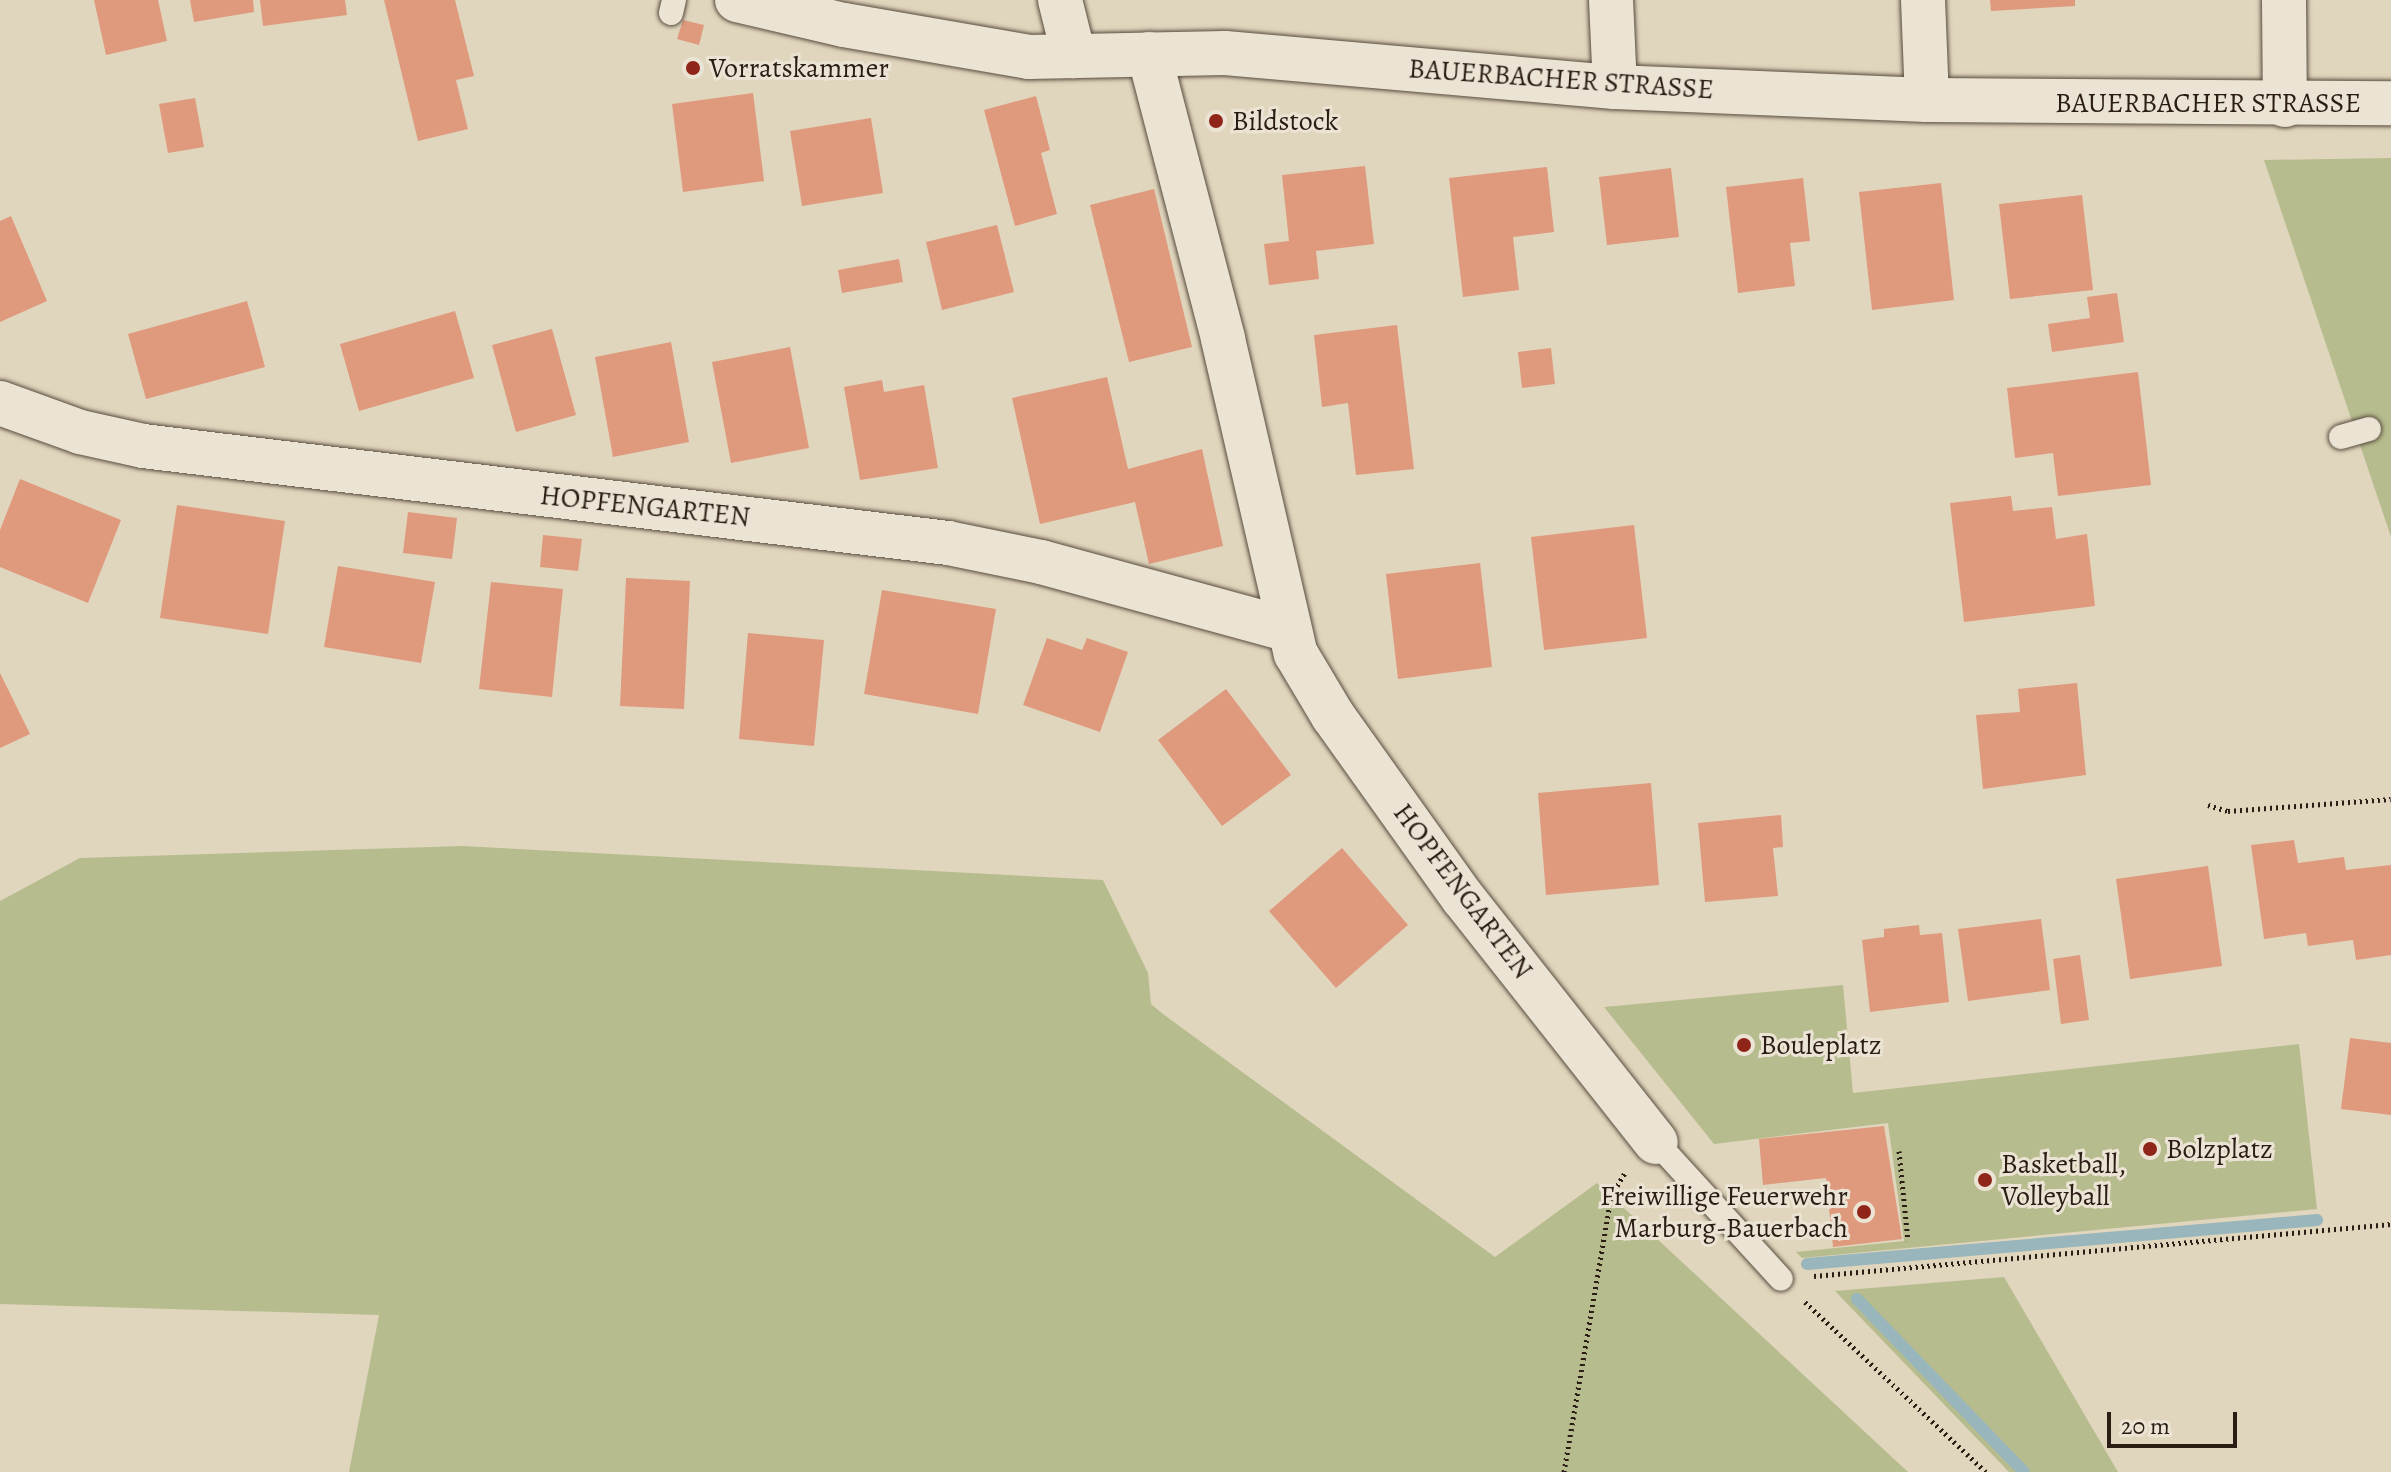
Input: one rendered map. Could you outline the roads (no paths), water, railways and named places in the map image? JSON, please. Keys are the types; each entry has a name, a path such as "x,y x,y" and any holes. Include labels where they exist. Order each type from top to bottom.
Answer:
{"street":[{"name":"BAUERBACHER STRASSE","path":"738,0 953,46 1029,57 1240,54 1615,87 1927,100 2285,105 2388,112"},
{"path":"1060,0 1074,56"},
{"path":"1611,0 1615,87"},
{"path":"1923,0 1927,100"},
{"path":"2284,0 2285,105"},
{"name":"HOPFENGARTEN","path":"1149,54 1268,528 1286,629 1308,680 1463,898 1656,1142"},
{"name":"HOPFENGARTEN","path":"0,403 80,432 143,446 948,543 1041,562 1286,629"}],"lane":[{"path":"2341,437 2369,429"},
{"path":"1656,1142 1781,1279"}],"waterway":[{"path":"1807,1264 2317,1220"},
{"path":"1857,1299 2024,1472"}],"place":[{"name":"Vorratskammer","path":"693,68"},
{"name":"Bildstock","path":"1216,121"},
{"name":"Bouleplatz","path":"1744,1045"},
{"name":"Bolzplatz","path":"2150,1149"},
{"name":"Basketball, Volleyball","path":"1985,1180"},
{"name":"Freiwillige Feuerwehr Marburg-Bauerbach","path":"1864,1212"}]}
